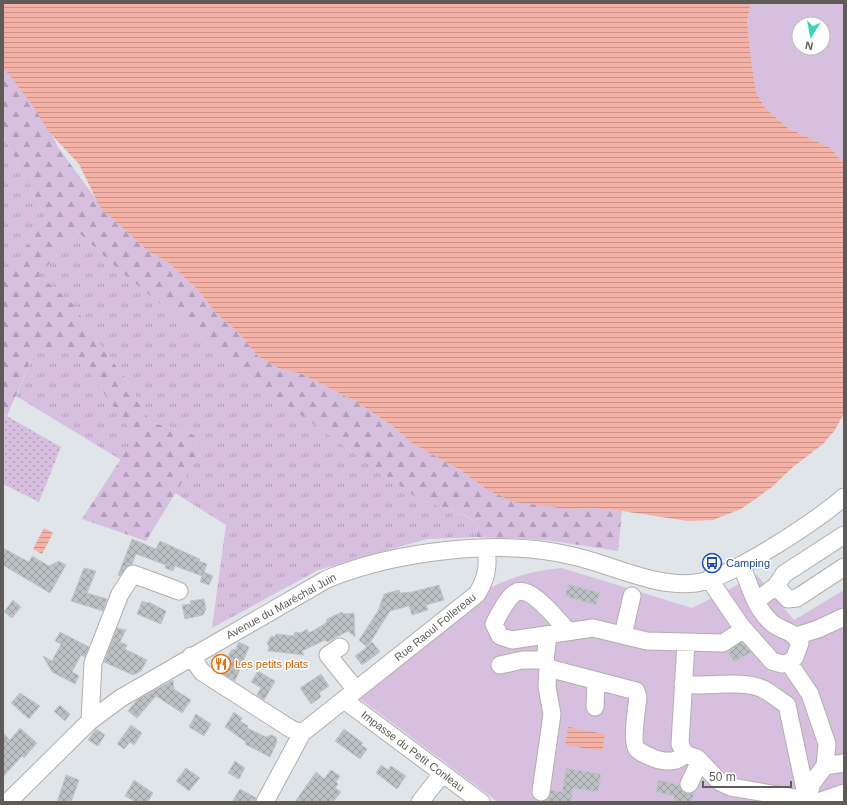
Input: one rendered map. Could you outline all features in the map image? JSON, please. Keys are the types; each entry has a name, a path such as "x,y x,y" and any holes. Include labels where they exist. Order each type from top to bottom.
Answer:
{"street":[{"name":"Avenue du Maréchal Juin","path":"8,802 90,721 136,687 327,579 341,573 373,563 412,556 447,551 486,549 558,552 662,581 688,583 709,580 741,565 825,512 844,497"},
{"path":"756,601 776,586 784,574 844,535"},
{"name":"Rue Raoul Follereau","path":"265,802 302,733 477,594 485,581 488,570 486,549"},
{"path":"709,580 744,629 772,661 782,664 789,663 795,657 800,644 796,636 771,623 756,601 741,565"},
{"path":"776,586 788,599 797,598 844,567"},
{"path":"90,721 93,663 120,594 133,574 179,591"},
{"path":"568,631 534,595 525,591 515,593 499,613 494,624 500,636 512,640 593,628 647,642 723,643 744,629"},
{"path":"623,635 632,596"},
{"path":"796,636 844,618"},
{"path":"541,792 552,714 547,687 546,664 548,634"},
{"path":"686,643 680,744 692,758 720,782 731,787 813,801 844,792"},
{"path":"340,647 328,654 350,695"},
{"path":"191,656 202,672 291,729 302,733"},
{"path":"500,665 522,660 546,664 596,681 630,688 636,691 638,697 634,742 637,749 652,758 672,761 692,758"},
{"path":"789,663 810,694 827,744 824,766 812,783 813,801"},
{"path":"595,707 596,681"},
{"path":"683,684 697,686 734,684 762,689 787,705 813,801"},
{"name":"Impasse du Petit Conleau","path":"350,695 442,774 481,802"},
{"path":"689,784 692,758"},
{"path":"824,766 844,763"},
{"path":"420,802 442,774"}],"green space":[{"path":"751,3 844,3 844,164 831,148 788,128 765,108 756,92 747,21"},
{"path":"3,56 47,125 58,147 101,206 149,252 169,263 196,288 216,313 239,333 258,356 278,368 302,374 355,401 391,425 412,443 460,470 486,489 568,509 593,508 622,511 618,551 546,540 477,537 478,524 469,517 417,498 266,390 125,275 78,232 39,275 73,304 97,341 127,380 150,422 194,435 202,450 146,541 82,519 135,437 74,351 35,351 7,416 3,413 3,273 5,279 46,218 3,135"},
{"path":"3,135 46,218 5,280 3,273"},
{"path":"78,232 125,275 266,390 417,498 468,517 478,524 477,537 427,539 318,570 212,628 226,525 175,493 202,450 194,435 150,422 127,380 97,341 73,304 39,275"},
{"path":"35,351 74,351 136,437 121,460 16,396"},
{"path":"3,414 61,447 39,502 3,484"},
{"path":"562,568 692,608 757,575 794,620 844,590 844,802 498,802 359,698 490,588 525,574"}],"shaded area":[{"path":"3,3 751,3 747,21 751,59 756,92 765,108 788,128 831,148 844,164 844,413 835,430 823,444 794,466 772,487 741,509 713,520 688,521 622,511 593,508 568,509 513,502 486,489 460,470 412,443 391,425 355,401 302,374 278,368 258,356 239,333 216,313 196,288 169,263 149,252 100,207 79,164 50,133 31,103 3,67"},
{"path":"44,528 53,533 42,554 33,549"},
{"path":"568,727 605,734 602,751 565,745"}],"building":[{"path":"132,539 156,549 160,541 200,559 199,561 207,564 204,572 213,576 209,585 200,582 202,576 175,566 173,571 165,568 166,565 136,554 132,564 128,566 120,576 118,575"},
{"path":"3,548 29,562 32,556 49,566 59,561 66,565 50,593 3,565"},
{"path":"84,568 96,571 87,593 107,599 103,611 71,601"},
{"path":"569,584 600,593 596,605 565,596"},
{"path":"439,585 444,600 426,605 428,610 412,615 409,606 390,611 368,646 372,642 380,652 362,665 355,656 367,647 359,640 378,611 384,594 399,590 400,593 412,592"},
{"path":"204,599 206,609 203,615 185,619 182,605 191,604 190,601"},
{"path":"13,600 21,607 12,618 4,612"},
{"path":"142,601 149,602 166,611 161,624 137,614"},
{"path":"342,612 343,614 354,613 355,637 348,631 327,642 325,640 302,651 304,655 268,651 269,646 267,643 271,636 275,637 276,634 294,636 295,632 301,633 307,629 309,633 326,623 327,619"},
{"path":"117,628 126,630 120,642 127,645 125,649 147,660 141,671 133,675 104,662"},
{"path":"60,632 89,647 85,657 81,655 72,672 79,676 75,684 52,672 43,656 52,661 61,644 55,641"},
{"path":"239,642 249,647 235,681 214,668 221,655 227,658 232,649 235,650"},
{"path":"742,642 751,652 734,662 728,652"},
{"path":"258,671 275,681 264,700 257,695 261,688 251,682"},
{"path":"321,674 329,686 319,693 321,697 311,704 300,688"},
{"path":"173,680 174,689 191,700 182,713 156,696 137,718 128,711 137,700"},
{"path":"20,693 40,706 29,719 11,703"},
{"path":"60,705 70,714 65,721 54,711"},
{"path":"234,712 242,718 240,721 248,726 247,728 266,737 271,735 276,737 277,742 270,757 245,744 246,742 225,727"},
{"path":"196,714 211,724 204,736 189,727"},
{"path":"131,725 142,733 134,745 130,742 124,749 117,744"},
{"path":"20,728 37,743 24,758 22,756 3,777 3,733 10,740"},
{"path":"96,729 105,735 98,746 88,740"},
{"path":"344,729 363,743 361,745 367,749 360,759 335,741"},
{"path":"235,761 245,768 239,779 228,773"},
{"path":"381,765 388,770 391,766 406,776 397,789 376,773"},
{"path":"186,768 200,778 189,791 176,781"},
{"path":"566,768 601,774 598,792 573,788 571,802 542,802 549,798 551,790 562,792"},
{"path":"331,770 340,776 336,782 338,784 335,788 341,792 333,802 295,802 316,772 324,779"},
{"path":"66,775 79,780 71,802 57,802"},
{"path":"134,780 153,793 148,802 136,802 125,796"},
{"path":"658,780 679,785 685,793 694,793 692,802 673,801 674,796 656,792"},
{"path":"240,789 256,798 255,802 232,802"}],"place":[{"name":"Camping","path":"712,563"},
{"name":"Les petits plats","path":"221,664"}]}
